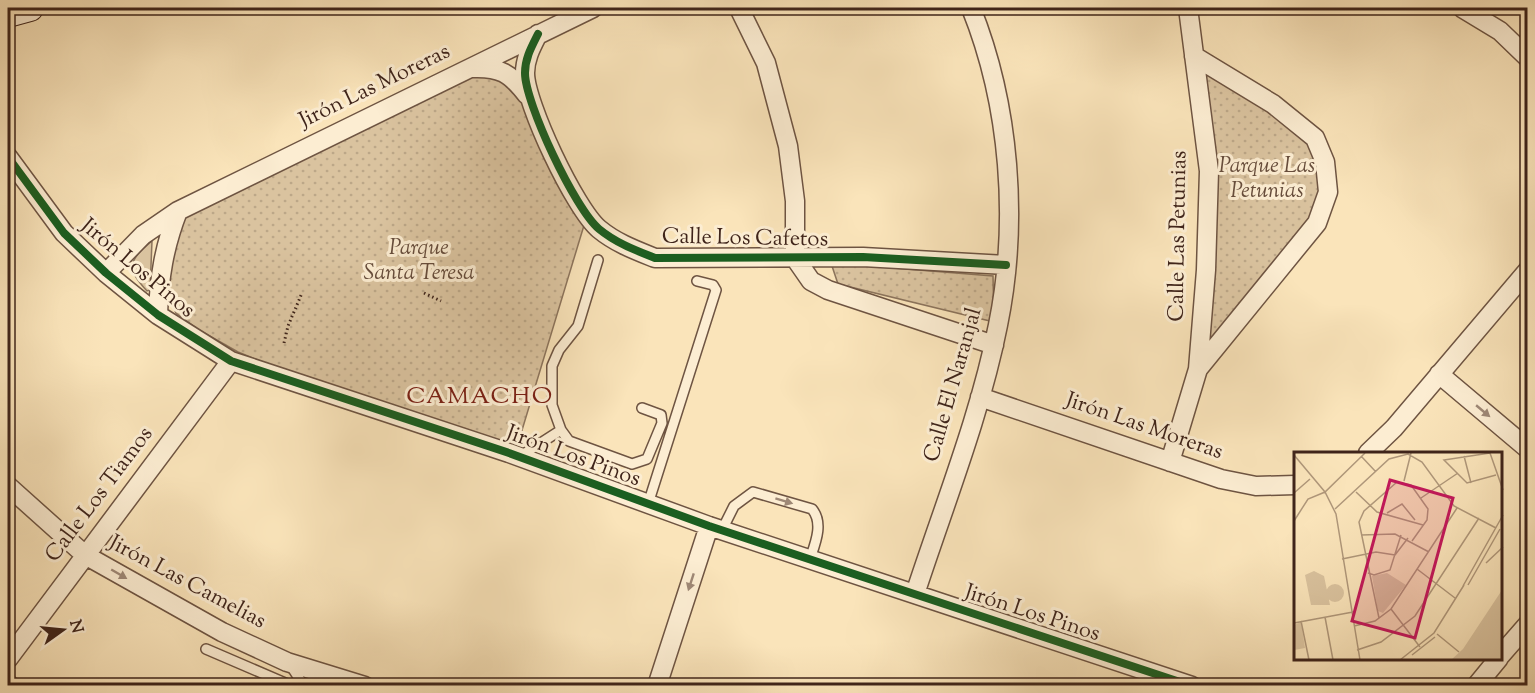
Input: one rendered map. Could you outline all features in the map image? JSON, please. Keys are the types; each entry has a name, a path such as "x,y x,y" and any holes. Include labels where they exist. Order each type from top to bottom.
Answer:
{"main road":[{"path":"8,14 30,8"}],"street":[{"name":"Jirón Las Moreras","path":"106,273 143,235 178,211 593,8"},
{"path":"739,8 766,63 788,146 795,201 795,258"},
{"name":"Calle El Naranjal","path":"915,594 980,397 994,345 1006,264 1008,206 1004,141 992,77 972,8"},
{"name":"Calle Las Petunias","path":"1170,462 1198,369 1206,270 1209,171 1188,8"},
{"path":"1462,8 1500,31 1527,58"},
{"name":"Calle Los Cafetos","path":"528,97 525,72 529,52 538,34"},
{"path":"1194,56 1273,104 1315,138 1325,162 1328,192 1317,223 1198,369"},
{"name":"Calle Los Cafetos","path":"468,68 492,67 513,78 528,97 567,182 587,216 598,228 624,246 656,258 863,257 1006,264"},
{"name":"Jirón Los Pinos","path":"8,157 64,233 106,273 158,315 231,362 519,457 716,528 1192,686"},
{"path":"158,315 159,280 165,244 178,211"},
{"name":"Calle Los Cafetos","path":"795,258 811,281 828,290 994,345"},
{"path":"1369,452 1394,428 1527,270"},
{"name":"Calle Los Tiamos","path":"8,659 231,362"},
{"path":"1439,374 1527,449"},
{"name":"Jirón Las Moreras","path":"980,397 1238,484 1274,487 1294,484"},
{"name":"Jirón Las Camelias","path":"8,486 85,555 222,632 335,681 365,686"},
{"path":"657,686 716,528"},
{"path":"1502,653 1527,624"},
{"path":"1476,686 1497,660"}],"lane":[{"path":"598,260 578,326 559,350 552,366 552,405 561,430 569,441 632,464 647,459 662,423 661,415 642,408"},
{"path":"648,504 716,290 713,285 697,281"},
{"path":"519,457 561,430"},
{"path":"716,528 734,506 753,492 812,509 816,516 818,536 810,559"},
{"path":"206,649 292,686"},
{"path":"287,662 304,686"},
{"path":"8,678 17,686"}],"path":[{"path":"284,343 288,326 302,293"},
{"path":"424,293 441,300"}],"green space":[{"name":"Parque Las Petunias","path":"1204,72 1271,110 1309,140 1318,162 1321,190 1313,218 1204,348"},
{"name":"Parque Santa Teresa","path":"493,76 514,87 585,222 516,450 299,377 238,352 199,330 176,313 169,298 169,265 186,211 458,78"},
{"path":"152,241 150,290 147,291 136,276 133,265 138,254"},
{"path":"831,263 993,276 994,322 838,284"}],"cycle path":[{"path":"538,34 531,48 525,73 527,87 542,130 565,179 589,218 605,234 626,246 655,258 863,257 1006,265"},
{"path":"8,157 64,233 106,273 158,315 231,361 509,453 709,526 1192,686"}],"district":[{"name":"CAMACHO","path":"480,397"}]}
